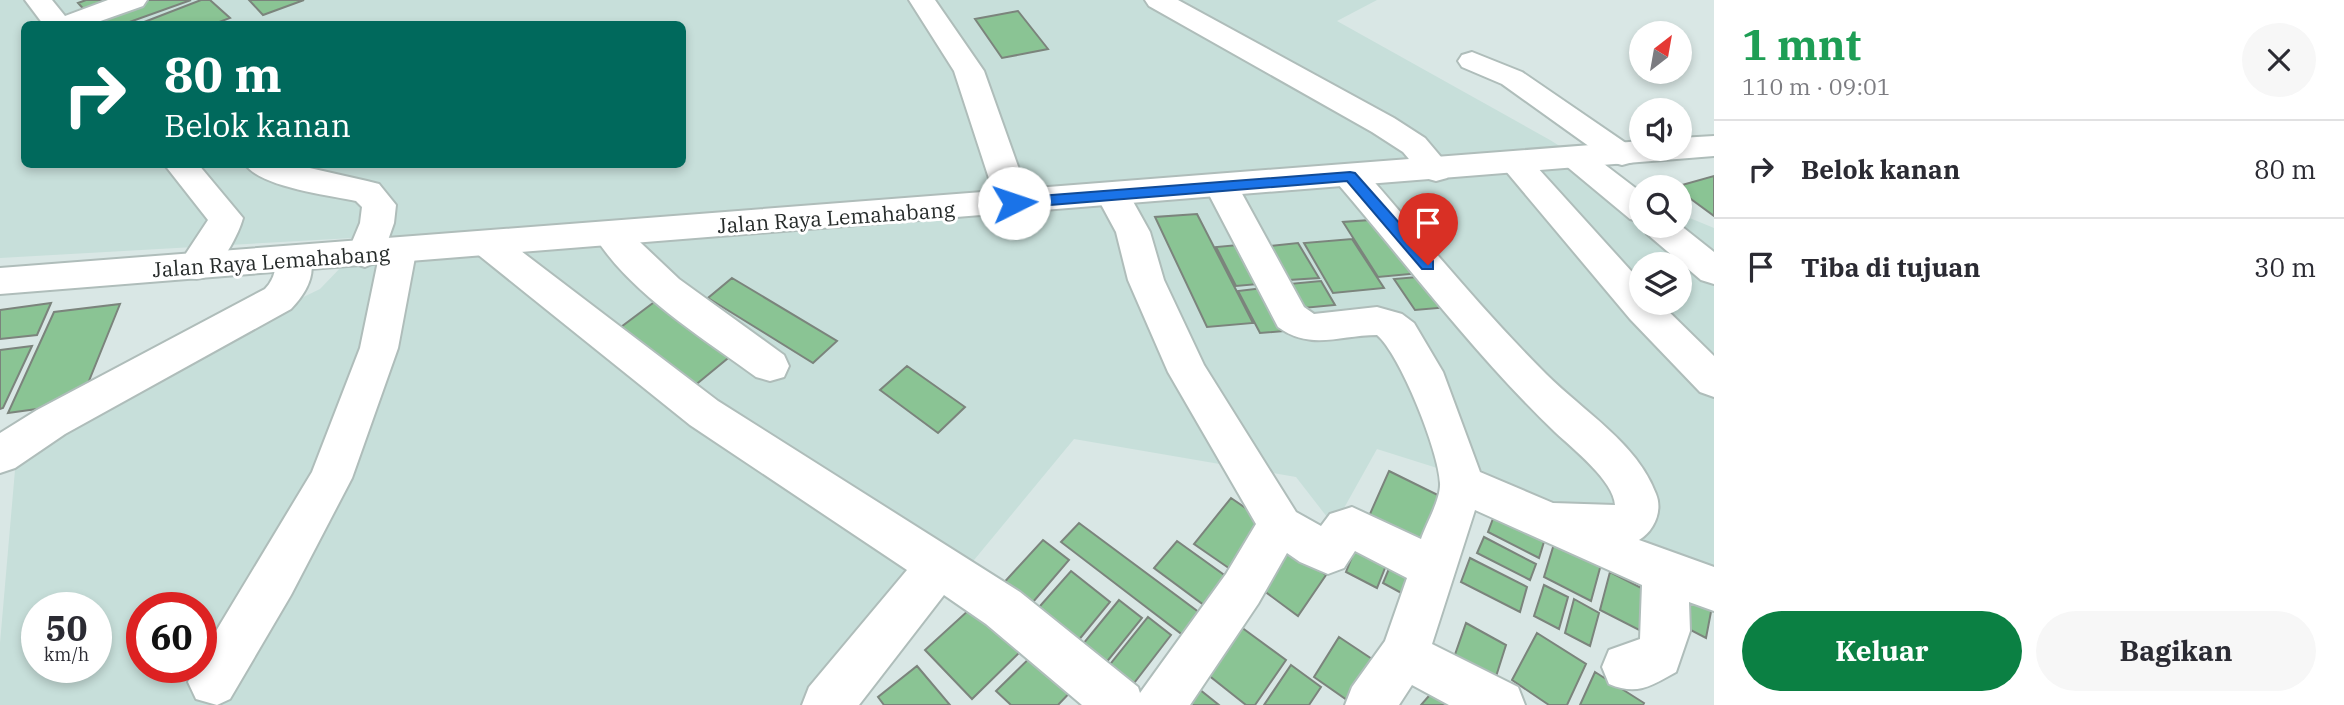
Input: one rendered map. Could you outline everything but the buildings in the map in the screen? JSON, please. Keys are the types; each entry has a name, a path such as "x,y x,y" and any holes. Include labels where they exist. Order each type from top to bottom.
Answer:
{"street":[{"path":"38,0 55,21"},
{"path":"75,21 134,0"},
{"path":"922,0 969,71 1014,203"},
{"path":"1157,0 1383,125 1414,145 1436,170"},
{"path":"1472,61 1512,78 1622,155"},
{"name":"Jalan Raya Lemahabang","path":"0,281 1222,187 1714,146"},
{"path":"1576,158 1629,201"},
{"path":"1516,163 1643,309 1714,381"},
{"path":"183,168 226,218 223,229 195,267"},
{"path":"217,675 275,580 331,478 379,348 382,253 377,223 380,205 367,192 355,172 287,176 270,168"},
{"path":"1350,176 1532,385 1605,453 1626,478 1636,497 1637,513 1627,525 1552,523"},
{"path":"1222,187 1291,317 1300,327 1322,329 1380,321 1394,327 1435,394 1462,484 1404,655 1370,705"},
{"path":"1113,195 1133,232 1146,280 1188,372 1282,528 1293,531 1316,548 1328,553 1346,528 1358,529 1433,568"},
{"path":"611,235 631,260 664,289 770,366"},
{"path":"1674,238 1714,271"},
{"path":"488,244 704,413 1003,608 1120,705"},
{"path":"0,455 51,422 278,299 290,287 295,276 295,260"},
{"path":"1462,484 1665,573 1714,589"},
{"path":"1160,705 1242,589 1273,534 1282,528"},
{"path":"827,705 939,566"},
{"path":"1626,667 1641,664 1659,655 1666,631 1665,573"},
{"path":"1404,655 1500,705"}],"shaded area":[{"path":"0,0 1377,0 1337,21 1550,140 1629,189 1629,238 1692,238 1692,219 1714,228 1714,586 1472,479 1377,449 1334,526 1296,477 1074,439 965,571 841,705 0,705 0,643 15,470 95,398 320,289 370,237 0,258"}],"route":[{"path":"1014,203 1350,176 1428,265"}]}
